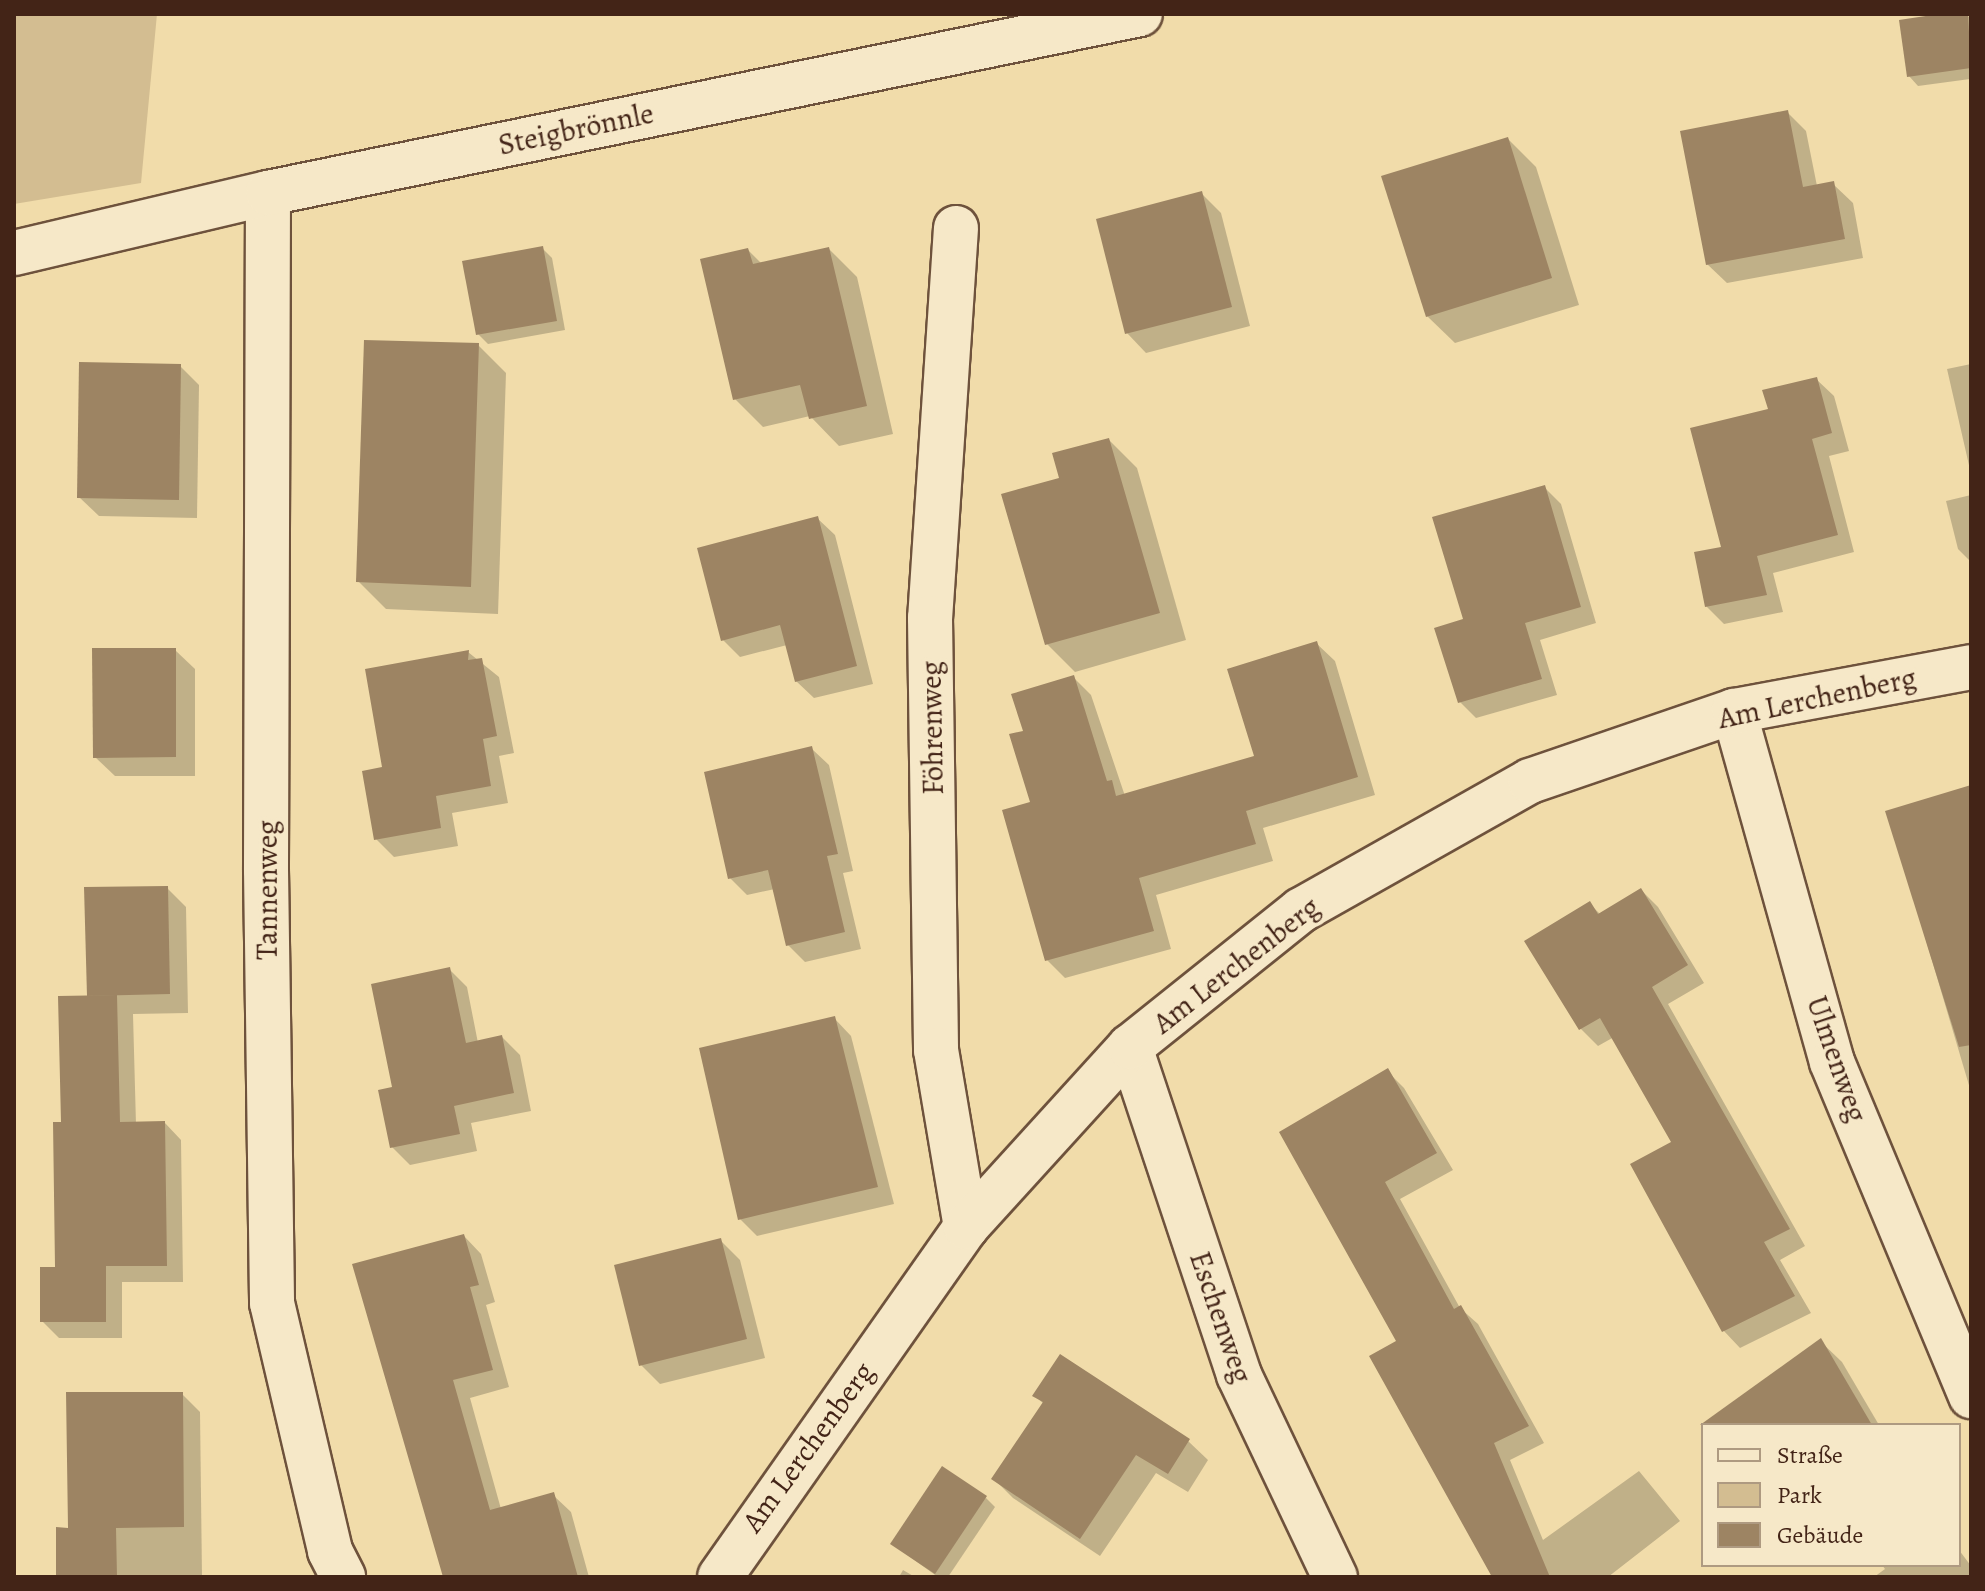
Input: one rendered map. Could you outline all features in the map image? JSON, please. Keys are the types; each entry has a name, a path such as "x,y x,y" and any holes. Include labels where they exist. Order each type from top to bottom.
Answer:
{"street":[{"name":"Steigbrönnle","path":"14,253 268,193 1140,14"},
{"name":"Tannenweg","path":"268,193 266,870 272,1303 330,1551 343,1577"},
{"name":"Föhrenweg","path":"956,228 930,618 936,1050 966,1227"},
{"name":"Am Lerchenberg","path":"720,1577 966,1227 1130,1047 1301,910 1530,781 1734,711 1971,667"},
{"name":"Ulmenweg","path":"1734,711 1832,1062 1971,1396"},
{"name":"Eschenweg","path":"1130,1047 1239,1375 1335,1577"}],"green space":[{"path":"14,14 157,14 141,183 14,204"}],"building":[{"path":"1939,14 1968,14 1971,68 1907,77 1899,20"},
{"path":"1788,110 1803,187 1834,181 1845,239 1706,265 1680,131"},
{"path":"1508,137 1552,278 1426,317 1381,176"},
{"path":"1202,191 1232,307 1125,334 1096,219"},
{"path":"543,246 557,321 476,335 462,261"},
{"path":"829,247 867,406 809,419 800,385 733,400 700,259 748,248 753,264"},
{"path":"364,340 479,343 471,587 356,582"},
{"path":"79,362 181,364 179,500 77,498"},
{"path":"1817,377 1832,433 1812,439 1838,535 1757,556 1767,595 1705,607 1694,552 1721,547 1690,428 1768,409 1762,390"},
{"path":"1109,438 1160,613 1045,645 1001,494 1059,478 1052,453"},
{"path":"1545,485 1581,607 1525,623 1542,679 1458,703 1434,628 1463,619 1432,517"},
{"path":"818,516 857,666 795,682 780,625 721,641 697,548"},
{"path":"1317,641 1358,777 1246,811 1256,844 1139,878 1154,931 1045,961 1002,810 1030,802 1009,734 1023,731 1011,694 1074,675 1107,781 1112,780 1116,796 1254,756 1227,669"},
{"path":"92,648 176,648 176,757 93,758"},
{"path":"469,650 468,660 482,658 497,736 483,739 491,786 436,796 441,828 374,840 362,771 382,767 365,669"},
{"path":"812,746 838,854 827,856 845,932 786,946 768,870 728,879 704,772"},
{"path":"1971,785 1971,1045 1959,1047 1885,811"},
{"path":"168,886 170,994 87,996 84,887"},
{"path":"1641,888 1688,965 1652,987 1790,1229 1764,1242 1795,1296 1722,1332 1630,1164 1671,1142 1600,1018 1579,1030 1524,941 1590,901 1598,914"},
{"path":"450,967 466,1043 502,1035 514,1093 454,1106 460,1134 390,1148 378,1090 392,1087 371,984"},
{"path":"117,995 120,1122 165,1121 167,1266 106,1266 106,1322 40,1322 40,1267 55,1267 53,1122 61,1122 58,996"},
{"path":"835,1016 878,1187 738,1220 699,1048"},
{"path":"1388,1068 1437,1153 1385,1182 1454,1309 1461,1305 1529,1426 1494,1443 1550,1577 1492,1577 1369,1356 1396,1341 1279,1132"},
{"path":"464,1234 479,1285 470,1287 493,1370 453,1380 490,1510 554,1492 578,1577 443,1577 352,1264"},
{"path":"721,1238 747,1339 639,1366 614,1265"},
{"path":"1821,1338 1871,1423 1703,1423"},
{"path":"1060,1354 1190,1439 1168,1474 1136,1455 1080,1539 991,1479 1043,1402 1032,1396"},
{"path":"66,1392 183,1392 184,1527 116,1528 117,1577 56,1577 56,1527 68,1528"},
{"path":"942,1466 987,1496 935,1574 890,1544"}]}
